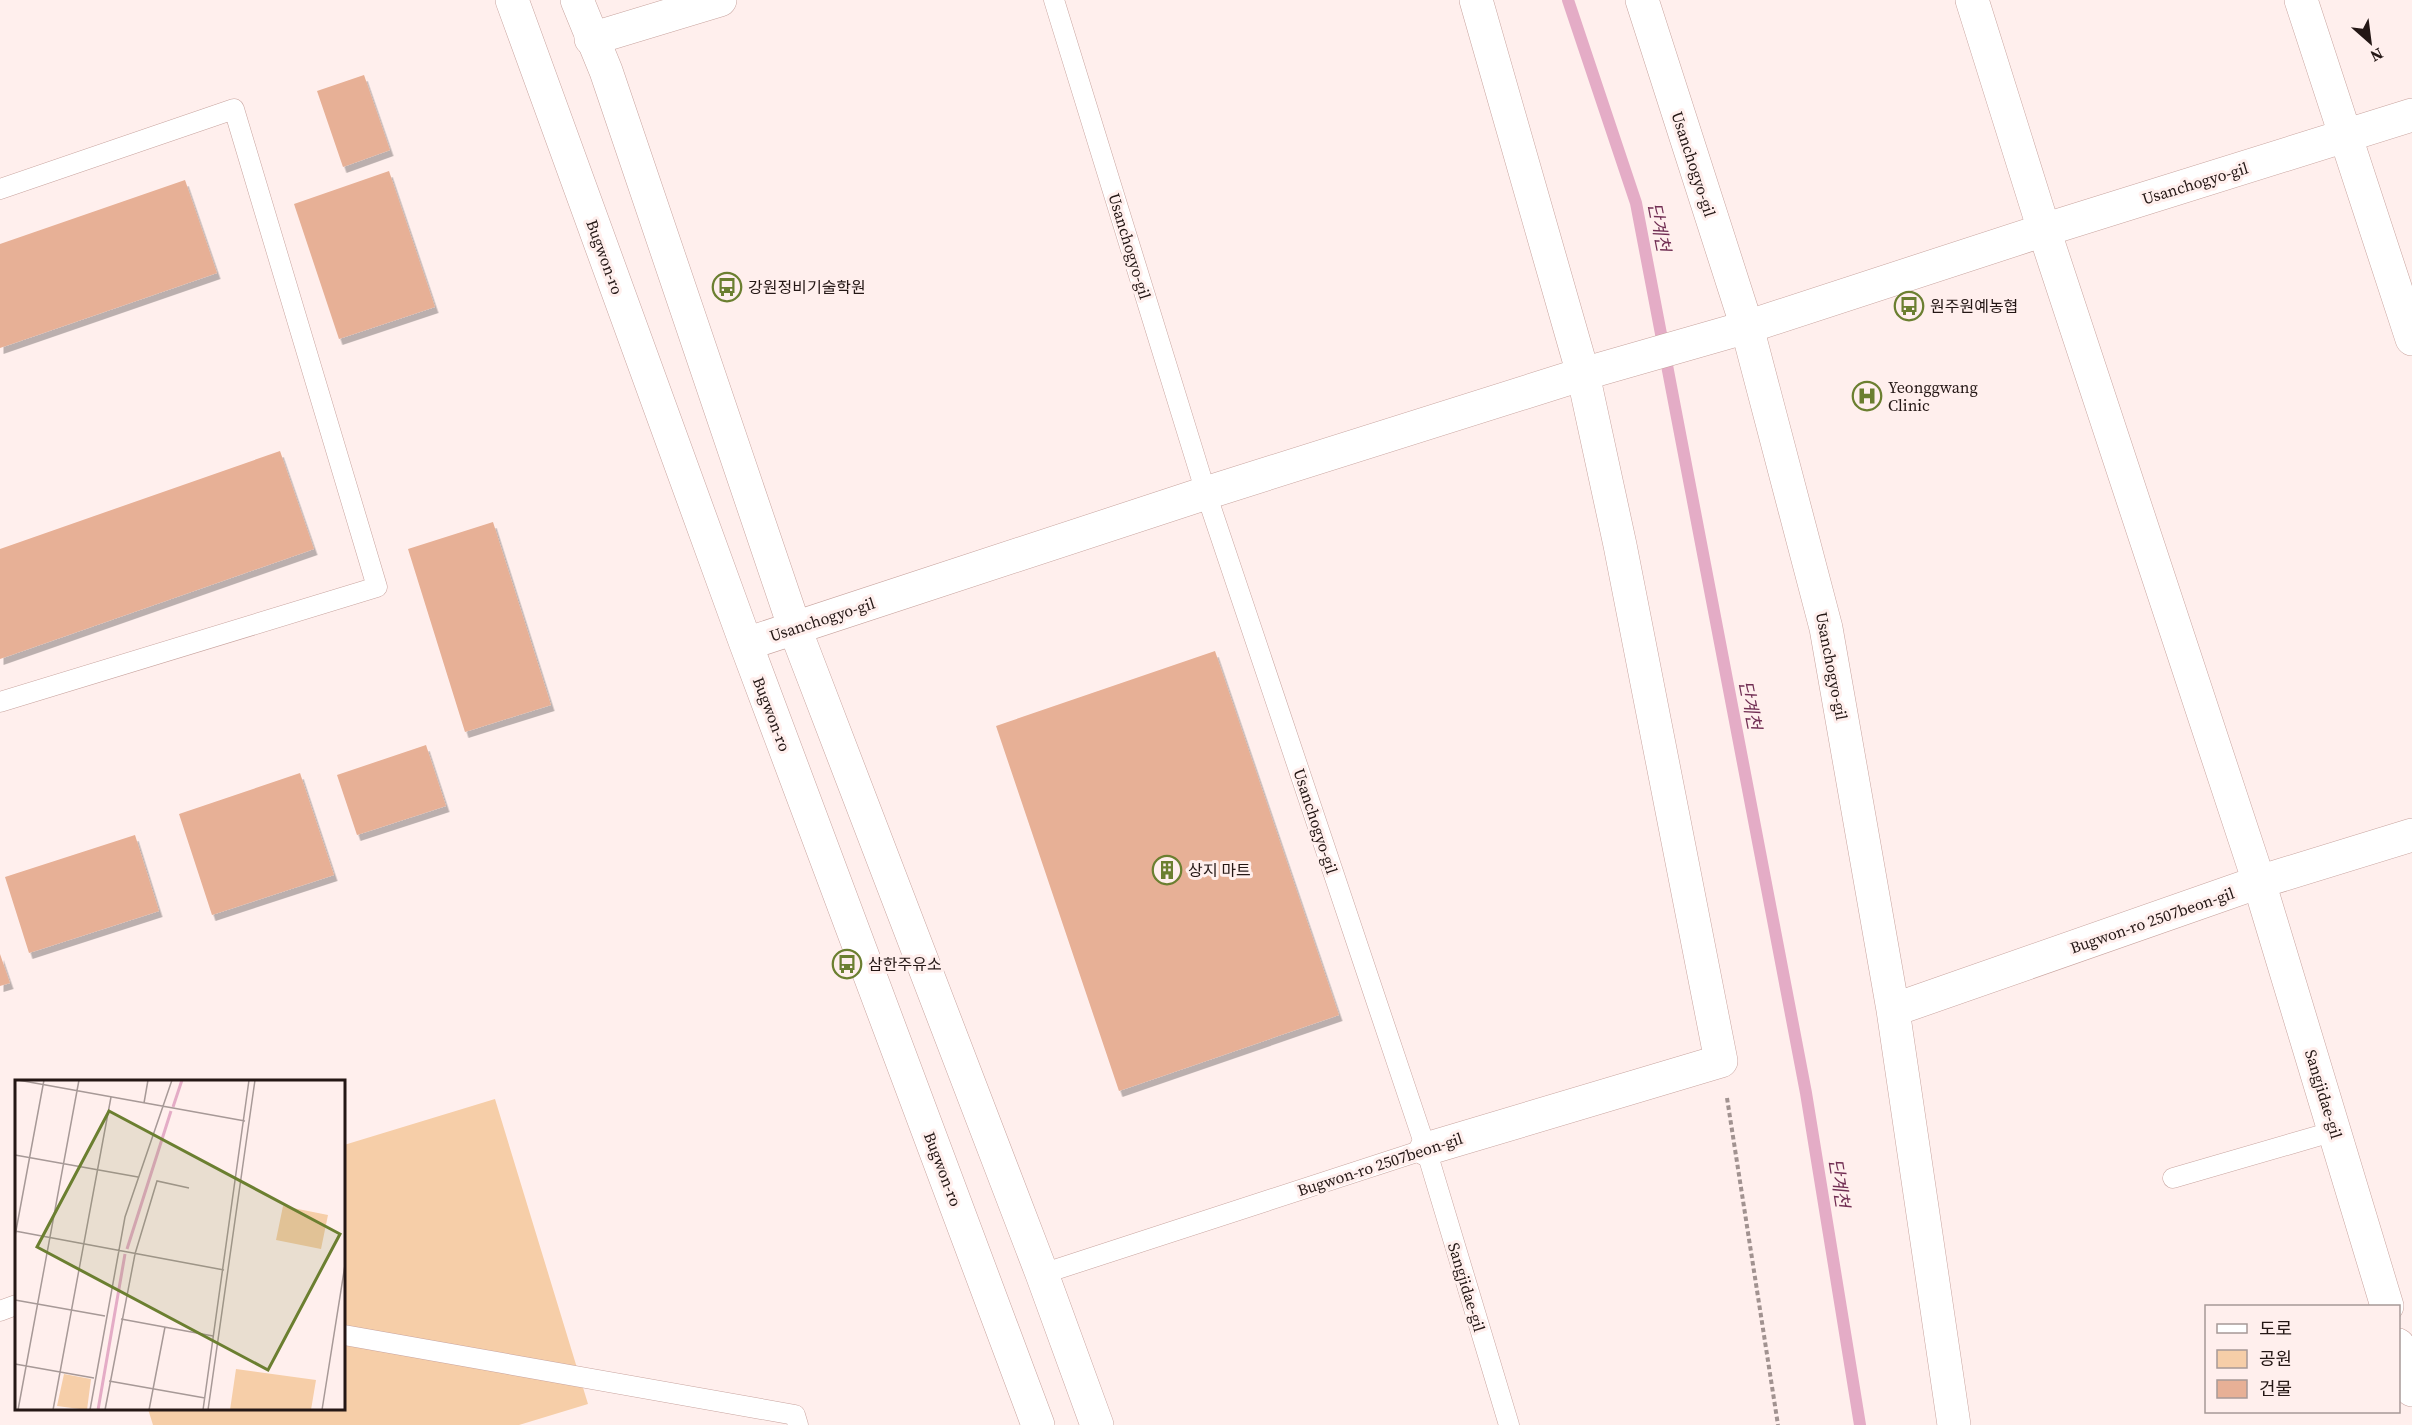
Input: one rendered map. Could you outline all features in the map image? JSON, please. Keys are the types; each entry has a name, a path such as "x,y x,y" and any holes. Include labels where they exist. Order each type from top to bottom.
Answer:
{"street":[{"name":"Bugwon-ro","path":"512,0 746,644 1038,1425"},
{"path":"577,0 610,82 795,629 1042,1274 1097,1425"},
{"path":"591,39 720,0"},
{"path":"1476,0 1583,374 1622,556 1721,1061"},
{"name":"Usanchogyo-gil","path":"1642,0 1747,327 1826,628 1893,1010"},
{"path":"1972,0 2044,230 2259,882"},
{"path":"2301,0 2412,339"},
{"name":"Usanchogyo-gil","path":"746,644 1206,493 1583,374 1633,362 1716,337 2044,230 2412,116"},
{"name":"Bugwon-ro 2507beon-gil","path":"1893,1010 2259,882 2412,835"},
{"name":"Sangjidae-gil","path":"2259,882 2387,1305"},
{"path":"1893,1010 1954,1425"},
{"name":"Bugwon-ro 2507beon-gil","path":"1426,1149 1721,1061"},
{"path":"2400,1351 2412,1390"}],"lane":[{"name":"Usanchogyo-gil","path":"1054,0 1206,493 1426,1149"},
{"path":"0,189 234,109 377,587 0,702"},
{"path":"2173,1178 2335,1131"},
{"name":"Bugwon-ro 2507beon-gil","path":"1042,1274 1426,1149"},
{"name":"Sangjidae-gil","path":"1426,1149 1509,1425"},
{"path":"0,1311 15,1305"},
{"path":"345,1335 795,1415 798,1425"}],"path":[{"path":"1721,1061 1778,1425"}],"green space":[{"path":"495,1099 588,1404 519,1425 153,1425 148,1410 345,1410 345,1145"}],"building":[{"path":"364,75 390,150 343,167 317,91"},
{"path":"389,171 435,307 339,339 294,204"},
{"path":"185,180 217,273 0,348 0,244"},
{"path":"280,451 314,549 0,659 0,549"},
{"path":"493,522 551,705 465,732 408,549"},
{"name":"상지 마트","path":"1215,651 1339,1015 1119,1091 996,726"},
{"path":"426,745 446,806 357,835 337,775"},
{"path":"300,773 334,875 212,915 179,814"},
{"path":"135,835 159,911 29,953 5,877"},
{"path":"0,954 10,983 0,986"}],"waterway":[{"name":"단계천","path":"1568,0 1636,203 1806,1093 1860,1425"}],"place":[{"name":"강원정비기술학원","path":"727,287"},
{"name":"원주원예농협","path":"1909,306"},
{"name":"Yeonggwang Clinic","path":"1867,396"},
{"name":"상지 마트","path":"1167,870"},
{"name":"삼한주유소","path":"847,964"}]}
